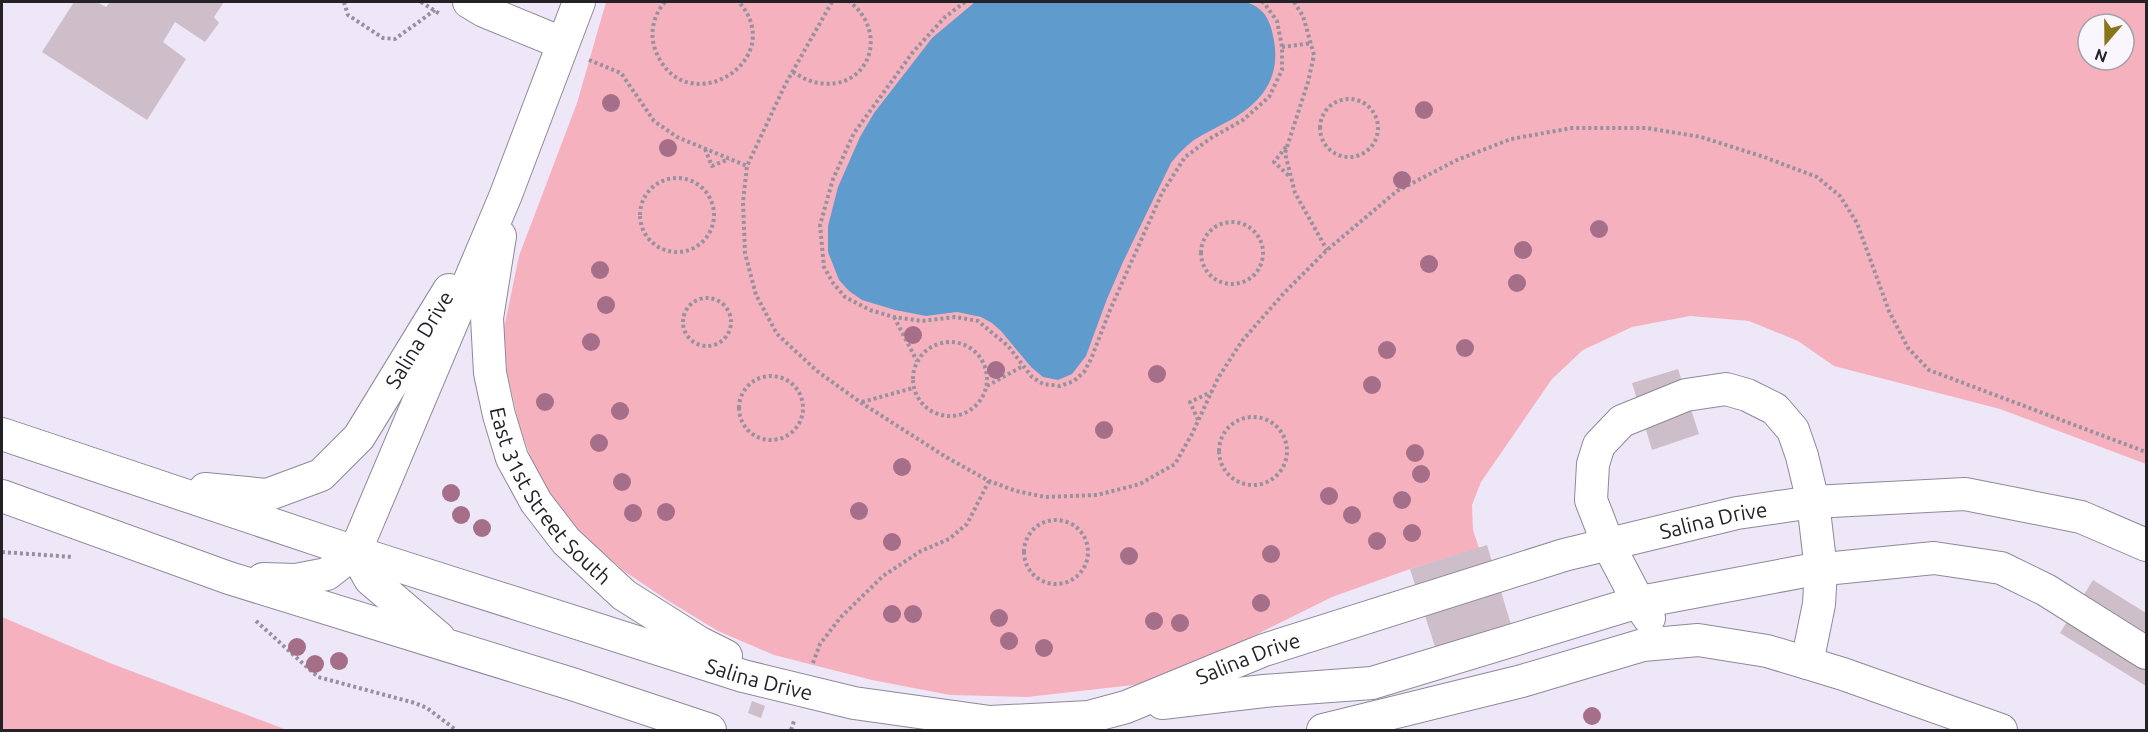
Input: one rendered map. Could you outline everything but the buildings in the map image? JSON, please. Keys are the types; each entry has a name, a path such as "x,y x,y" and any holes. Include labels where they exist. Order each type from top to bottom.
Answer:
{"street":[{"path":"469,2 484,11 562,43"},
{"name":"East 31st Street South","path":"229,578 296,580 327,574 355,552 505,197 579,2"},
{"name":"East 31st Street South","path":"505,197 495,278 487,318 490,373 499,415 512,458 536,502 566,541 624,595 700,643 796,689"},
{"name":"Salina Drive","path":"147,483 267,495 321,475 359,437 505,197"},
{"path":"1667,643 1639,603 1608,544 1591,500 1593,464 1599,445 1622,421 1686,395 1726,389 1747,395 1775,409 1793,430 1802,456 1813,502 1821,570 1819,604 1807,663"},
{"name":"Salina Drive","path":"2,434 355,552 742,676 854,703 990,722 1089,717 1126,707 1264,650 1564,555 1737,513 1813,502 1965,494 2081,517 2146,545"},
{"path":"2,496 229,578 572,684 710,730"},
{"path":"355,552 370,579 448,646"},
{"path":"1126,707 1264,691 1372,683 1639,603 1821,570 1934,558 2001,568 2046,590 2146,653"},
{"path":"1323,730 1522,681 1643,645 1698,640 1767,651 1843,674 2001,730"}],"path":[{"path":"344,2 348,15 383,38 395,39 435,10"},
{"path":"665,2 653,25 652,42 658,58 669,72 684,81 699,84 715,83 729,76 741,66 749,52 753,37 751,22 739,2"},
{"path":"832,2 792,72 747,165 743,202 745,253 756,295 777,334 817,371 860,402 946,457 988,481 1016,491 1045,497 1097,495 1140,484 1175,464 1218,378 1242,341 1284,293 1327,250 1397,191 1457,160 1511,139 1572,128 1647,128 1701,137 1817,177 1840,196 1857,223 1888,311 1908,348 1929,370 2146,452"},
{"path":"792,72 818,83 831,84 851,77 866,62 871,35 868,21 850,2"},
{"path":"964,2 945,17 913,52 855,134 833,179 820,225 824,267 833,283 845,297 870,310 894,317 922,321 955,317 978,321 1008,346 1032,377 1043,384 1059,386 1074,381 1084,372 1162,193 1185,157 1211,138 1243,120 1269,97 1282,70 1281,47 1276,21 1262,2"},
{"path":"1294,2 1303,15 1314,55 1285,153 1295,193 1327,250"},
{"path":"1281,47 1312,43"},
{"path":"1341,100 1359,101 1375,113 1378,133 1375,143 1368,151 1359,156 1339,156 1324,145 1321,136 1321,118 1332,104 1341,100"},
{"path":"1287,146 1274,162 1290,176"},
{"path":"705,148 712,166 730,159"},
{"path":"667,179 690,180 701,186 710,196 715,208 715,221 711,234 702,244 691,251 678,253 654,246 646,237 641,226 642,203 647,193 656,184 667,179"},
{"path":"1235,222 1244,224 1260,239 1263,260 1251,278 1242,283 1231,284 1220,282 1206,270 1201,251 1203,241 1216,227 1235,222"},
{"path":"705,298 713,299 726,307 730,314 730,329 721,342 707,347 699,346 686,336 682,320 689,305 705,298"},
{"path":"894,317 917,361"},
{"path":"940,343 963,344 975,351 983,361 987,374 987,387 982,399 973,409 962,415 948,417 936,414 918,399 913,388 912,376 917,361 929,347 940,343"},
{"path":"987,387 1023,366"},
{"path":"769,375 780,377 797,388 804,407 803,417 791,434 772,441 751,435 739,416 742,393 748,384 769,375"},
{"path":"860,402 913,388"},
{"path":"1198,420 1190,402 1212,392"},
{"path":"1252,417 1264,419 1280,431 1286,441 1287,451 1281,471 1273,479 1263,484 1242,484 1224,469 1219,458 1222,435 1240,419 1252,417"},
{"path":"792,730 796,689 819,644 840,618 883,576 921,551 949,539 967,524 988,481"},
{"path":"1054,519 1074,525 1082,532 1089,551 1083,571 1076,578 1057,585 1036,579 1024,560 1023,549 1026,538 1033,528 1054,519"},
{"path":"2,552 77,557"},
{"path":"250,615 318,677 415,703 427,708 456,730"}],"shaded area":[{"path":"606,2 2146,2 2146,464 2000,409 1834,366 1798,341 1749,321 1690,316 1632,327 1583,350 1552,379 1481,482 1472,505 1473,530 1479,548 1410,569 1332,597 1160,682 1027,697 950,695 872,680 774,655 718,631 667,600 624,571 573,526 537,476 519,424 507,372 504,328 519,256 577,103"},
{"path":"2,617 110,663 287,730 2,730"}],"water":[{"path":"975,2 1246,2 1261,10 1272,30 1275,65 1266,89 1258,99 1236,117 1194,140 1171,163 1123,262 1086,356 1072,374 1058,380 1043,377 1031,367 1001,331 981,317 957,312 926,316 862,300 839,280 828,252 828,226 838,187 860,137 874,113 932,38"}]}
